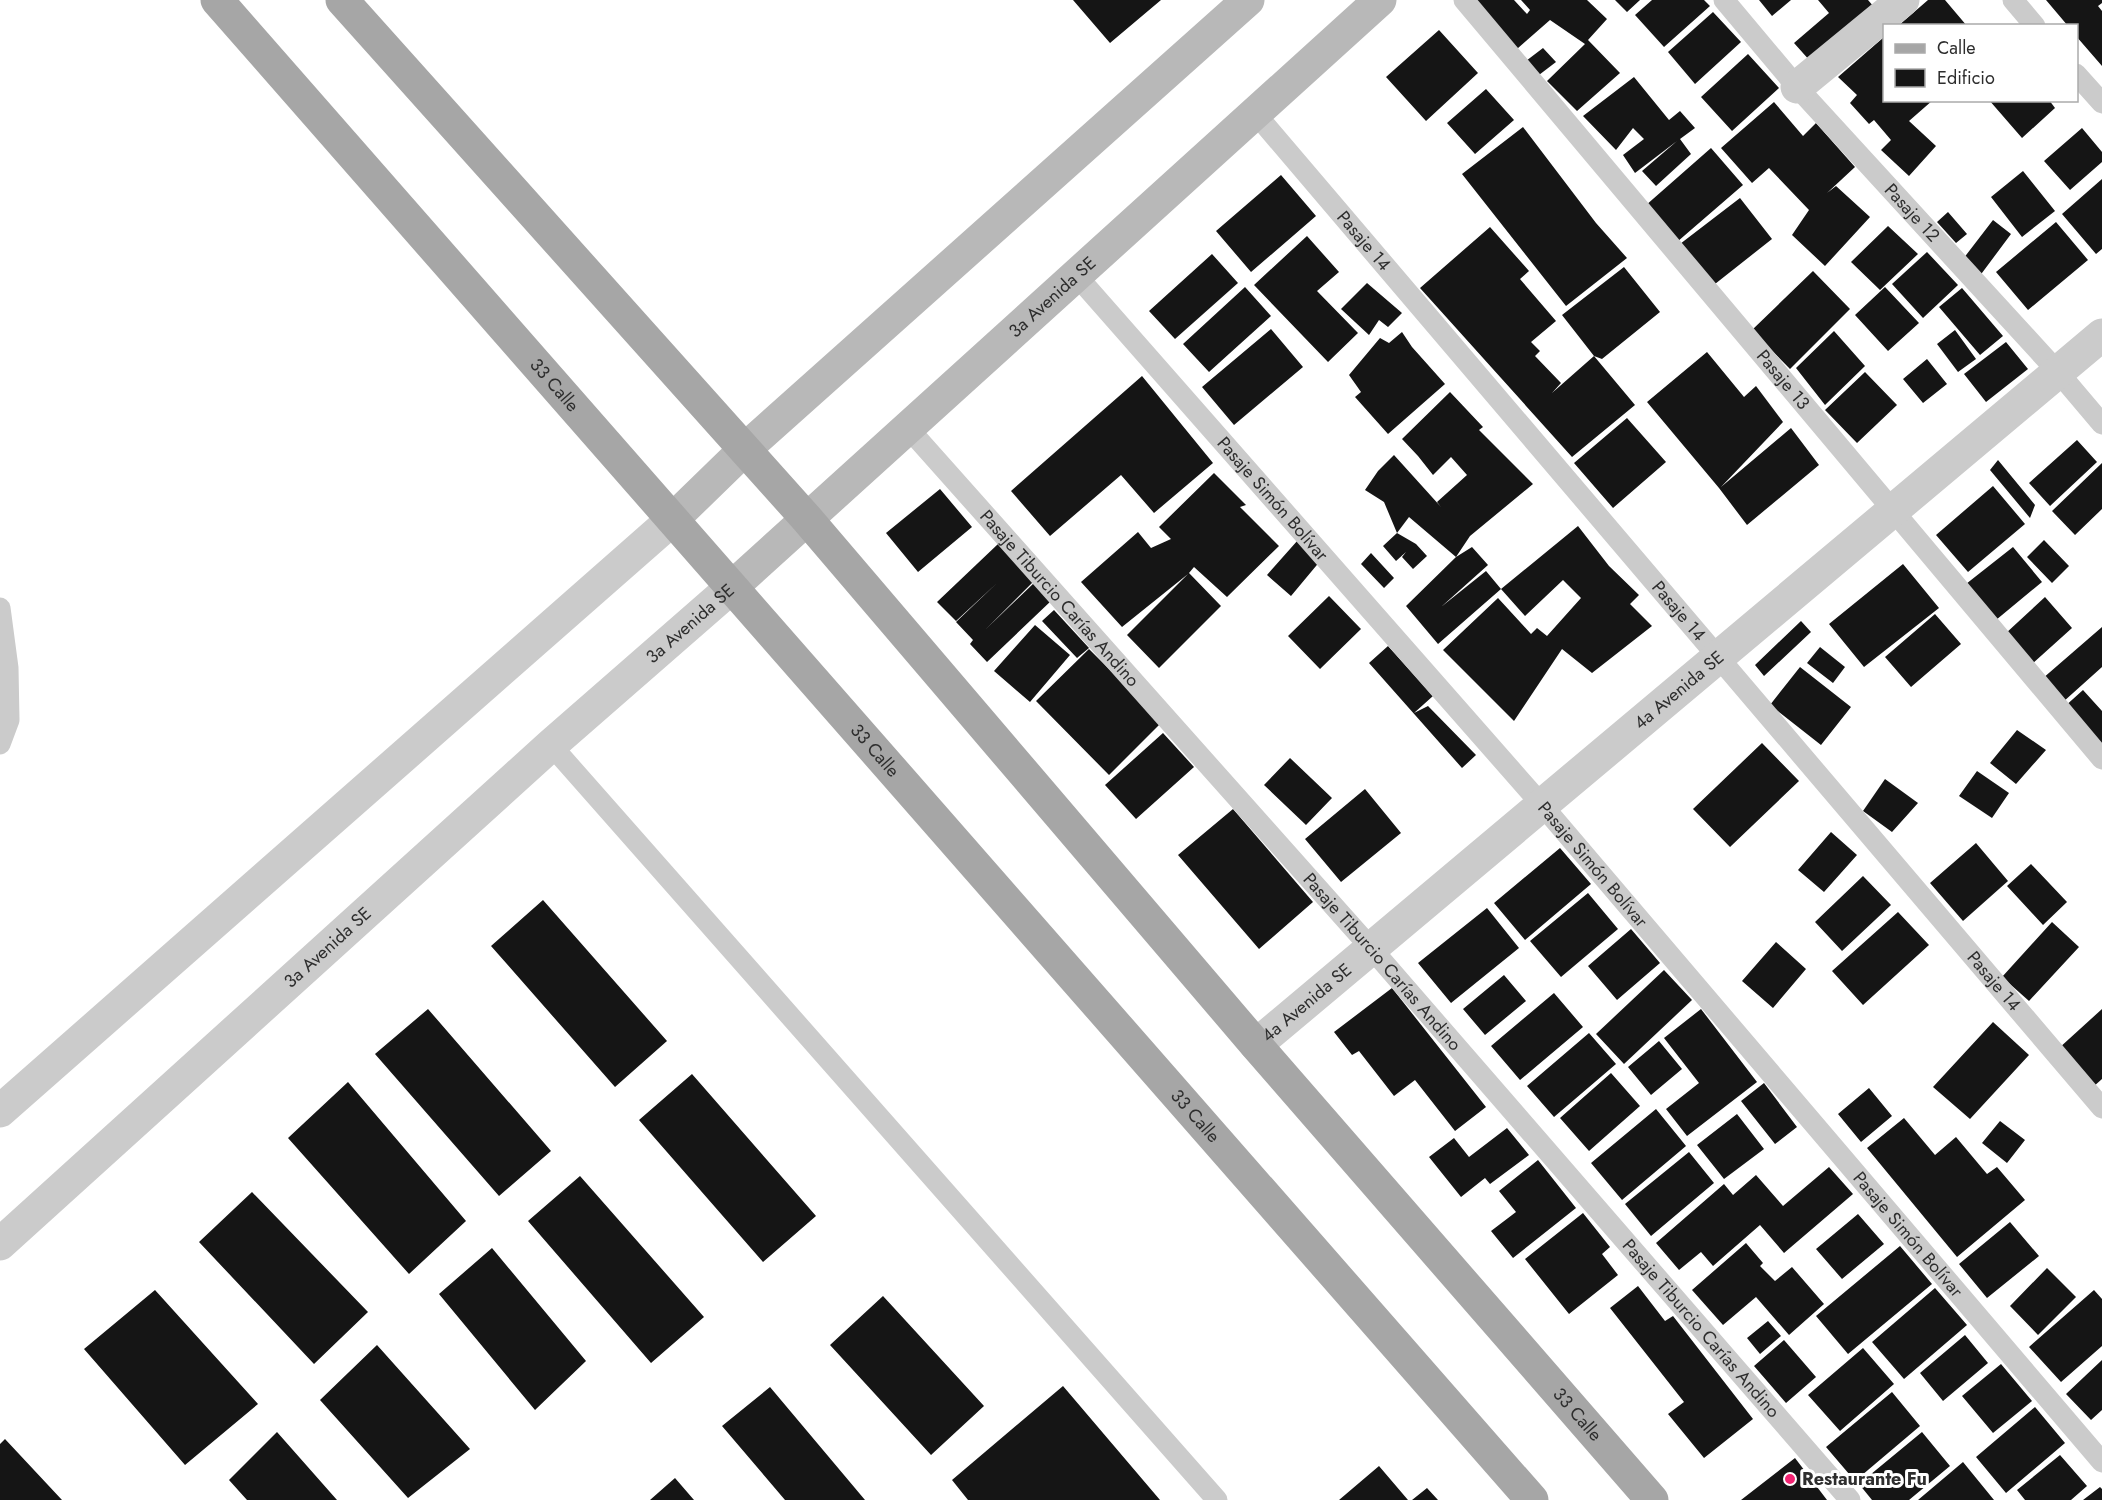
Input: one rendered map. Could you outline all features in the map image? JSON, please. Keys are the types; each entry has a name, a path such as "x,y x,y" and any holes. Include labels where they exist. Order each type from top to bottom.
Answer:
{"main road":[{"name":"33 Calle","path":"218,0 1532,1500"},
{"name":"33 Calle","path":"342,0 807,519 1256,1045 1652,1500"},
{"path":"673,519 744,450 1248,0"},
{"name":"3a Avenida SE","path":"732,587 1380,0"}],"street":[{"path":"1797,87 1903,0"},
{"name":"4a Avenida SE","path":"1256,1045 2102,335"},
{"path":"0,1111 673,519"},
{"name":"3a Avenida SE","path":"0,1244 551,745 732,587"}],"lane":[{"name":"Pasaje 13","path":"1464,0 2102,759"},
{"name":"Pasaje 12","path":"1724,0 1797,87 2058,372 2102,424"},
{"path":"2013,0 2033,24"},
{"path":"2078,76 2102,103"},
{"name":"Pasaje 14","path":"1255,113 2102,1108"},
{"name":"Pasaje Simón Bolívar","path":"1076,275 1542,805 2102,1462"},
{"name":"Pasaje Tiburcio Carías Andino","path":"908,428 1371,948 1850,1500"},
{"path":"0,608 8,668 9,720 0,744"},
{"path":"551,745 1217,1500"}],"building":[{"path":"1073,0 1161,0 1110,43"},
{"path":"1465,0 1514,0 1527,14 1530,10 1521,0 1587,0 1607,19 1588,40 1620,73 1577,111 1547,81 1585,44 1550,20 1509,56"},
{"path":"1615,0 1640,0 1627,12"},
{"path":"1652,0 1704,0 1710,6 1664,47 1635,15"},
{"path":"1759,0 1791,0 1772,16"},
{"path":"1818,0 1868,0 1874,7 1811,62 1794,43 1829,13"},
{"path":"1928,0 1945,0 1965,24 1900,24"},
{"path":"2046,0 2102,0 2098,6 2102,11 2102,66 2078,38 2078,24 2066,24"},
{"path":"1713,12 1741,42 1695,84 1668,52"},
{"path":"1439,30 1478,73 1426,121 1386,77"},
{"path":"1883,38 1883,102 1931,102 1909,121 1936,146 1909,176 1881,150 1891,140 1874,120 1869,124 1850,103 1857,95 1838,77"},
{"path":"1543,48 1556,62 1535,78 1522,64"},
{"path":"1748,54 1779,88 1732,131 1701,97"},
{"path":"1634,77 1669,120 1680,111 1695,128 1680,139 1691,154 1656,186 1642,171 1677,141 1635,173 1623,155 1644,139 1633,128 1616,150 1583,116"},
{"path":"1486,89 1514,120 1475,154 1447,123"},
{"path":"1774,102 1803,136 1816,123 1855,167 1827,193 1836,186 1870,217 1825,266 1792,235 1809,210 1769,168 1752,183 1721,148"},
{"path":"1991,102 2050,102 2055,108 2022,138"},
{"path":"1523,127 1596,223 1627,258 1566,306 1462,174"},
{"path":"2082,128 2102,152 2102,162 2070,190 2044,161"},
{"path":"1711,148 1743,185 1677,242 1645,206"},
{"path":"2023,171 2055,211 2022,237 1991,197"},
{"path":"1281,175 1316,216 1251,272 1216,231"},
{"path":"2102,179 2102,249 2096,254 2062,214"},
{"path":"1740,198 1772,239 1715,284 1680,244"},
{"path":"1948,212 1967,234 1956,243 1937,222"},
{"path":"1993,220 2011,234 1979,277 1960,263"},
{"path":"2056,222 2088,260 2028,310 1996,272"},
{"path":"1888,226 1918,254 1880,290 1851,262"},
{"path":"1490,227 1529,271 1520,279 1556,321 1531,342 1540,351 1535,356 1561,383 1552,393 1594,356 1635,405 1572,457 1420,288"},
{"path":"1307,236 1339,272 1317,291 1358,333 1328,362 1254,285"},
{"path":"1927,252 1958,285 1923,318 1892,284"},
{"path":"1212,254 1238,283 1175,339 1149,311"},
{"path":"1624,267 1660,312 1602,359 1594,356 1562,315"},
{"path":"1813,271 1850,309 1790,369 1752,330"},
{"path":"1367,283 1402,313 1388,327 1379,320 1369,335 1341,309"},
{"path":"1245,287 1271,316 1209,372 1183,344"},
{"path":"1885,287 1919,323 1888,351 1855,315"},
{"path":"1962,288 2003,336 1980,355 1939,307"},
{"path":"1271,329 1303,367 1234,425 1202,387"},
{"path":"1955,330 1976,359 1958,372 1937,344"},
{"path":"1834,331 1865,366 1825,405 1796,368"},
{"path":"1402,332 1412,347 1445,384 1388,434 1355,397 1361,392 1349,375 1380,338 1389,343"},
{"path":"2006,342 2028,369 1986,402 1964,374"},
{"path":"1707,352 1744,397 1756,386 1783,422 1721,487 1791,428 1819,465 1747,525 1647,402"},
{"path":"1927,359 1947,384 1923,403 1903,379"},
{"path":"1865,372 1897,405 1857,443 1825,410"},
{"path":"1142,376 1213,463 1154,513 1121,475 1050,536 1011,491"},
{"path":"1450,392 1483,427 1479,430 1533,484 1470,536 1456,557 1409,517 1397,533 1384,502 1365,490 1378,471 1394,455 1441,507 1437,502 1467,475 1451,457 1433,475 1402,439"},
{"path":"1627,418 1666,462 1613,508 1574,463"},
{"path":"2077,440 2097,462 2050,506 2029,483"},
{"path":"1998,460 2035,505 2030,518 1990,470"},
{"path":"2102,463 2102,509 2075,535 2052,511"},
{"path":"1214,473 1246,505 1240,507 1279,546 1227,597 1194,567 1189,573 1221,606 1159,668 1127,635 1188,574 1122,627 1081,582 1138,532 1151,548 1171,539 1159,527"},
{"path":"1993,486 2025,524 1968,572 1936,535"},
{"path":"940,489 972,527 918,572 886,533"},
{"path":"1578,526 1609,566 1639,595 1630,604 1652,626 1592,673 1562,649 1514,721 1443,650 1498,598 1531,634 1537,628 1547,636 1581,598 1563,580 1525,616 1501,589"},
{"path":"1397,533 1416,544 1427,556 1413,569 1402,557 1406,552 1396,561 1383,546"},
{"path":"1298,540 1321,560 1291,596 1267,575"},
{"path":"2044,540 2069,566 2052,583 2027,557"},
{"path":"998,544 1033,582 986,629 1035,582 1052,600 987,662 970,644 973,640 956,622 997,583 956,621 937,602"},
{"path":"1472,547 1488,565 1441,607 1486,571 1501,589 1438,644 1406,606 1456,557"},
{"path":"2013,547 2042,582 1996,620 1966,584"},
{"path":"1371,553 1394,578 1384,588 1361,564"},
{"path":"1903,564 1939,608 1864,667 1829,624"},
{"path":"1329,596 1361,629 1320,669 1288,636"},
{"path":"2045,597 2072,628 2032,664 2005,634"},
{"path":"1054,610 1089,648 1077,658 1042,621"},
{"path":"1935,614 1961,644 1911,687 1885,657"},
{"path":"1801,621 1811,632 1764,676 1755,665"},
{"path":"1035,625 1070,655 1030,702 994,671"},
{"path":"2102,627 2102,667 2063,702 2042,679"},
{"path":"1388,646 1433,696 1414,713 1428,706 1476,755 1462,768 1369,663"},
{"path":"1820,647 1845,667 1833,683 1807,663"},
{"path":"1089,649 1162,722 1109,775 1036,701"},
{"path":"1800,667 1851,707 1821,745 1770,705"},
{"path":"2083,690 2102,711 2102,744 2063,708"},
{"path":"2017,730 2046,750 2016,784 1990,763"},
{"path":"1163,733 1194,767 1136,819 1105,785"},
{"path":"1762,743 1799,781 1730,847 1693,809"},
{"path":"1290,758 1332,798 1306,825 1264,785"},
{"path":"1977,771 2009,793 1992,818 1959,796"},
{"path":"1885,779 1918,803 1892,832 1863,811"},
{"path":"1365,789 1401,833 1341,882 1305,839"},
{"path":"1233,809 1313,902 1259,949 1178,855"},
{"path":"1831,832 1857,855 1824,892 1798,870"},
{"path":"1976,843 2008,881 1963,921 1930,883"},
{"path":"1560,848 1591,884 1525,940 1494,903"},
{"path":"2031,864 2067,902 2043,925 2007,886"},
{"path":"1863,876 1891,905 1842,951 1815,922"},
{"path":"1588,893 1618,929 1561,977 1530,941"},
{"path":"543,900 667,1041 615,1087 491,946"},
{"path":"1487,908 1519,948 1451,1003 1418,963"},
{"path":"1898,912 1929,945 1863,1005 1832,971"},
{"path":"2052,922 2079,947 2029,1001 2002,977"},
{"path":"1631,929 1660,963 1617,1000 1588,966"},
{"path":"1776,942 1806,969 1773,1008 1742,981"},
{"path":"1664,970 1692,1000 1624,1064 1596,1034"},
{"path":"1504,975 1526,1001 1485,1035 1463,1009"},
{"path":"1392,988 1486,1107 1455,1131 1415,1080 1394,1096 1359,1051 1352,1055 1334,1032"},
{"path":"1554,993 1583,1027 1520,1080 1491,1046"},
{"path":"428,1009 551,1151 499,1196 375,1054"},
{"path":"1701,1009 1757,1082 1687,1136 1666,1109 1699,1083 1664,1038"},
{"path":"2102,1009 2102,1079 2093,1087 2058,1049"},
{"path":"1993,1022 2029,1055 1970,1119 1933,1087"},
{"path":"1589,1033 1616,1064 1554,1117 1527,1086"},
{"path":"1659,1041 1682,1069 1651,1095 1628,1067"},
{"path":"1611,1073 1640,1106 1589,1151 1560,1118"},
{"path":"692,1074 816,1216 763,1262 639,1120"},
{"path":"348,1082 466,1221 409,1274 288,1138"},
{"path":"1764,1083 1797,1127 1775,1144 1741,1101"},
{"path":"1869,1088 1892,1116 1861,1142 1838,1114"},
{"path":"1656,1109 1686,1146 1622,1200 1591,1163"},
{"path":"1737,1114 1764,1149 1724,1179 1697,1145"},
{"path":"1904,1118 1935,1155 1956,1137 1987,1174 1997,1167 2025,1200 1957,1257 1867,1148"},
{"path":"2000,1121 2025,1140 2007,1163 1982,1143"},
{"path":"1507,1128 1529,1155 1490,1184 1485,1178 1461,1197 1429,1157 1454,1138 1469,1157"},
{"path":"1689,1152 1714,1183 1651,1236 1625,1204"},
{"path":"1538,1160 1576,1208 1513,1258 1491,1231 1516,1212 1499,1191"},
{"path":"1829,1167 1853,1194 1784,1253 1760,1225 1713,1266 1701,1252 1679,1270 1656,1243 1724,1184 1733,1195 1756,1175 1783,1206"},
{"path":"580,1176 704,1317 651,1363 528,1221"},
{"path":"252,1192 368,1312 314,1364 199,1242"},
{"path":"1583,1213 1610,1247 1602,1254 1618,1275 1569,1314 1525,1259"},
{"path":"1858,1214 1884,1244 1842,1279 1816,1249"},
{"path":"2010,1222 2039,1256 1987,1298 1959,1264"},
{"path":"1746,1243 1763,1263 1760,1266 1775,1281 1792,1267 1824,1304 1789,1335 1756,1297 1723,1325 1692,1290"},
{"path":"1900,1246 1932,1284 1848,1354 1816,1316"},
{"path":"492,1248 586,1361 535,1410 439,1294"},
{"path":"2047,1268 2076,1297 2038,1335 2010,1306"},
{"path":"1638,1286 1665,1321 1673,1316 1753,1419 1704,1458 1668,1414 1684,1402 1610,1308"},
{"path":"1935,1288 1967,1325 1904,1379 1872,1342"},
{"path":"155,1290 258,1404 185,1465 84,1349"},
{"path":"2094,1290 2102,1299 2102,1346 2061,1382 2029,1347"},
{"path":"883,1296 984,1406 931,1455 830,1345"},
{"path":"1768,1321 1781,1336 1760,1354 1747,1338"},
{"path":"1965,1335 1988,1363 1943,1401 1920,1373"},
{"path":"1784,1340 1816,1377 1786,1403 1754,1366"},
{"path":"377,1345 470,1449 408,1498 320,1400"},
{"path":"1863,1348 1894,1384 1840,1431 1808,1395"},
{"path":"2102,1360 2102,1410 2091,1420 2066,1394"},
{"path":"2001,1364 2032,1401 1993,1433 1962,1396"},
{"path":"1063,1386 1160,1500 968,1500 952,1480"},
{"path":"770,1387 865,1500 785,1500 722,1426"},
{"path":"1892,1392 1920,1426 1855,1481 1826,1447"},
{"path":"2035,1407 2065,1443 2006,1493 1976,1457"},
{"path":"277,1432 337,1500 247,1500 229,1480"},
{"path":"1922,1432 1950,1466 1909,1500 1872,1500 1859,1484"},
{"path":"5,1439 62,1500 0,1500 0,1444"},
{"path":"2060,1455 2087,1486 2071,1500 2025,1500 2017,1490"},
{"name":"Restaurante Fu","path":"1795,1458 1827,1500 1741,1500"},
{"path":"1963,1462 1994,1500 1918,1500"},
{"path":"1379,1466 1408,1500 1339,1500"},
{"path":"675,1478 694,1500 650,1500"},
{"path":"2100,1487 2102,1500 2083,1500"},
{"path":"1427,1488 1438,1500 1412,1500"}],"place":[{"name":"Restaurante Fu","path":"1790,1479"}]}
